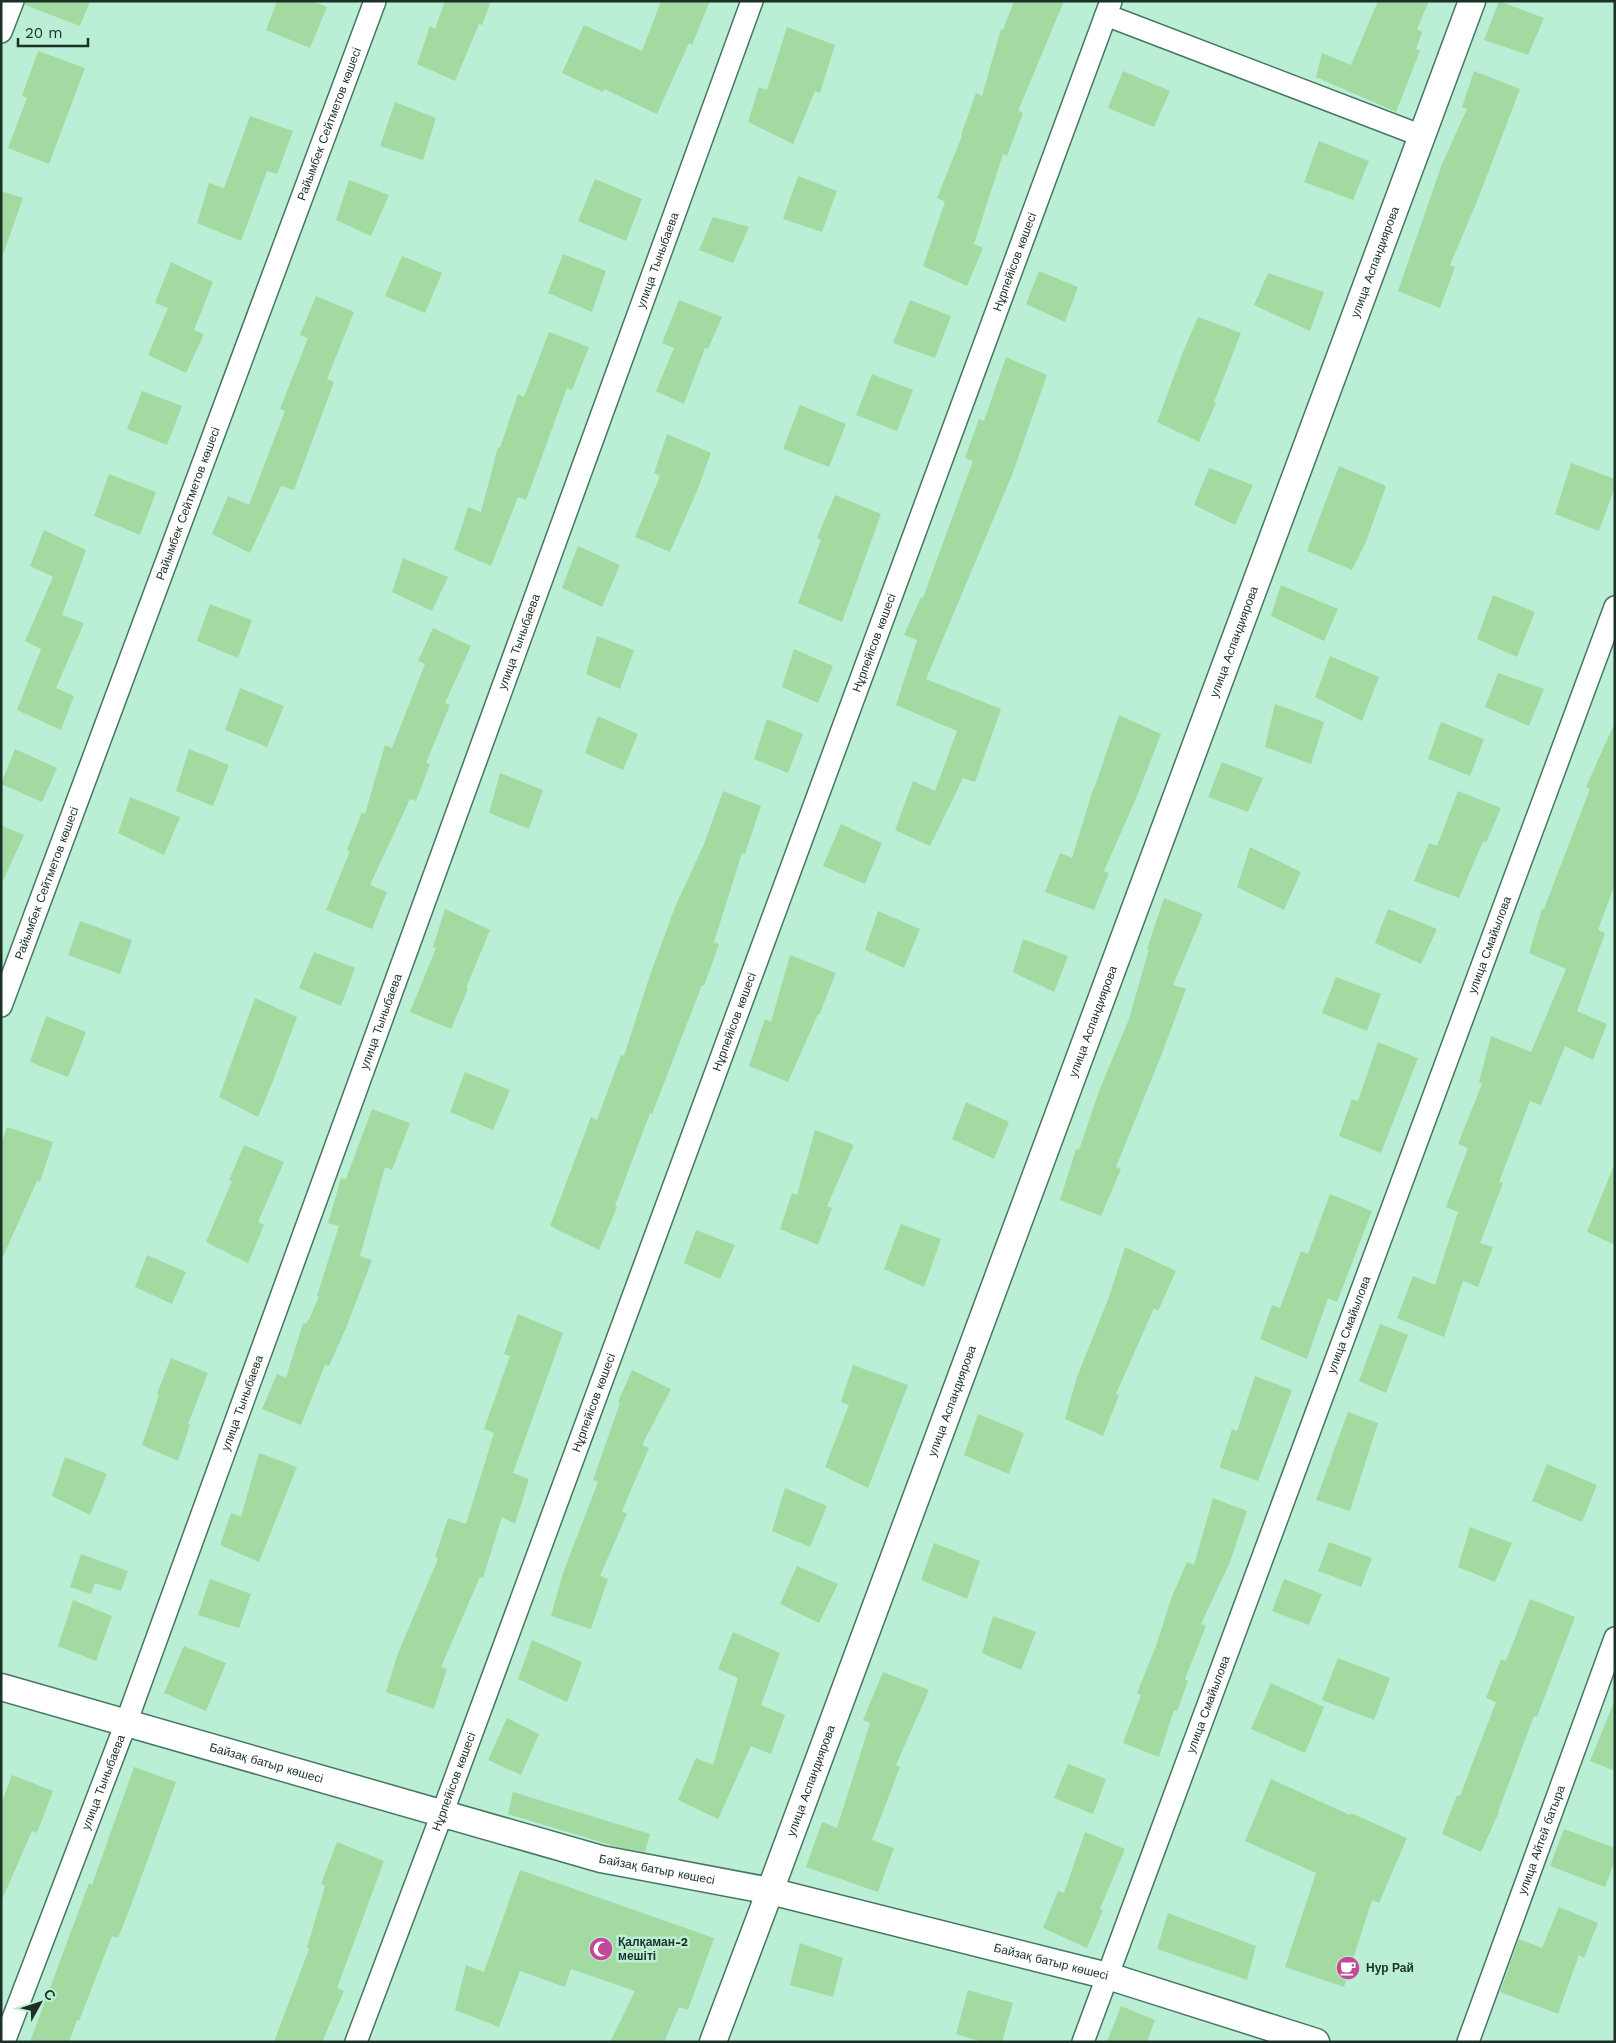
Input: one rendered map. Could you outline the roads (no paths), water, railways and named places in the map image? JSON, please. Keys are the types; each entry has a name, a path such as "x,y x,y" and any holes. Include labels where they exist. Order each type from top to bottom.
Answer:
{"street":[{"path":"1,32 13,1"},
{"name":"Райымбек Сейтметов көшесі","path":"1,1006 376,1"},
{"name":"улица Тыныбаева","path":"4,2042 126,1723 752,1"},
{"name":"улица Аспандиярова","path":"713,2042 1472,1"},
{"path":"1109,8 1422,136"},
{"name":"Нұрпейісов көшесі","path":"356,2042 1109,8"},
{"name":"улица Смайылова","path":"1083,2042 1615,607"},
{"name":"улица Айтей батыра","path":"1468,2042 1615,1638"},
{"name":"Байзақ батыр көшесі","path":"1,1687 601,1859 770,1891 1108,1976 1316,2042"}],"place":[{"name":"Қалқаман-2 мешіті","path":"601,1949"},
{"name":"Нур Рай","path":"1348,1968"}]}
